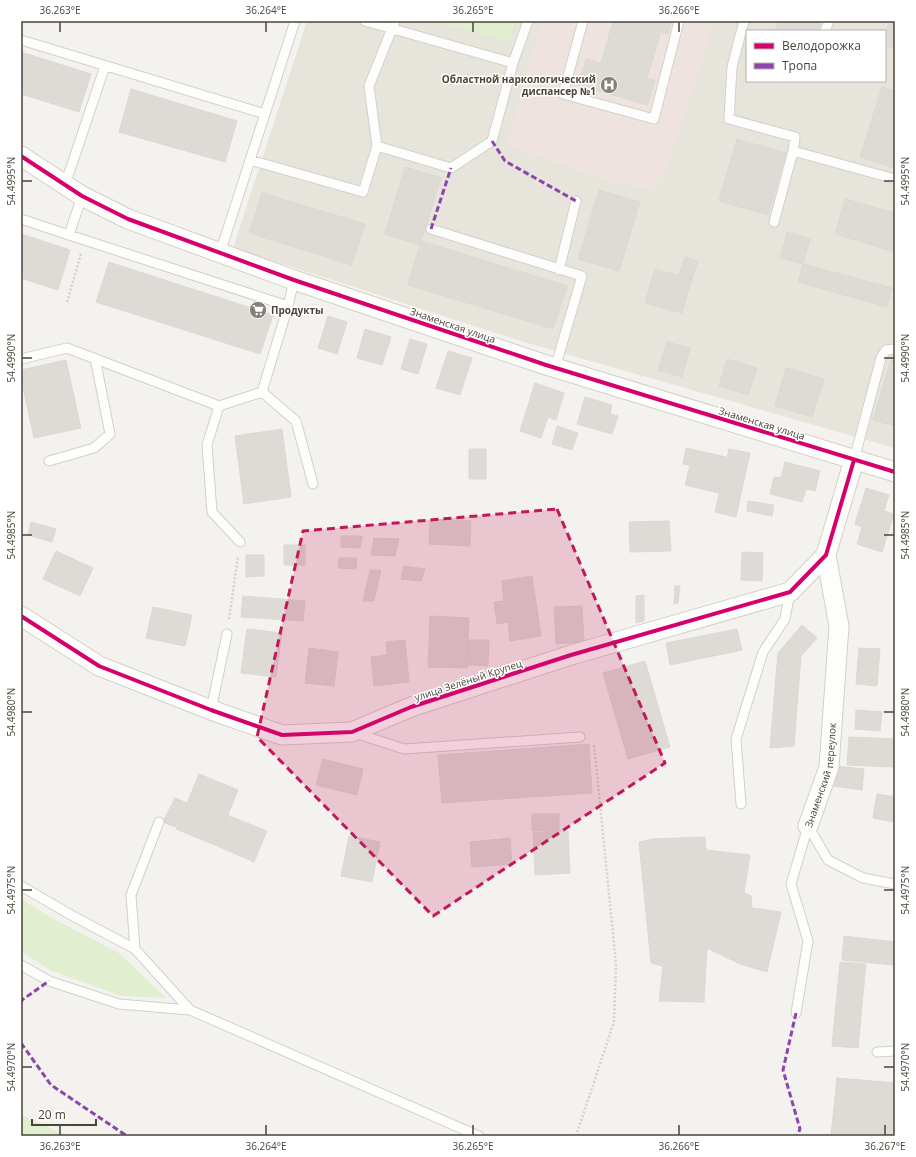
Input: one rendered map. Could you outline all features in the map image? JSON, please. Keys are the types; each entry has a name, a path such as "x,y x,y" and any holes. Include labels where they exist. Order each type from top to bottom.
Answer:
{"street":[{"name":"Знаменская улица","path":"21,156 82,196 128,220 294,280 555,368 895,472"},
{"name":"улица Зелёный Крупец","path":"24,620 99,666 211,710 282,735 352,732 412,707 571,655 790,592 826,555 854,460"},
{"name":"Знаменский переулок","path":"808,826 829,767 839,626 826,555"}],"lane":[{"path":"220,253 295,21"},
{"path":"365,21 394,25 512,63"},
{"path":"377,146 451,168 492,141 512,63 528,21"},
{"path":"583,21 563,94 654,119 679,21"},
{"path":"744,21 732,67 729,119 795,137 794,151 774,222"},
{"path":"250,160 363,192 377,146 369,86 394,25"},
{"path":"21,40 265,114"},
{"path":"65,185 105,66"},
{"path":"794,151 895,179"},
{"path":"69,235 82,196"},
{"path":"559,270 576,201"},
{"path":"21,219 288,306"},
{"path":"431,229 582,276 555,368"},
{"path":"262,392 288,306 294,280"},
{"path":"21,359 67,348 219,406 262,392"},
{"path":"854,460 881,358 886,350 895,349"},
{"path":"49,461 94,448 110,434 95,358"},
{"path":"262,392 296,421 313,484"},
{"path":"219,406 207,445 212,512 240,542"},
{"path":"741,804 736,739 763,652 785,619 790,592"},
{"path":"211,710 227,634"},
{"path":"352,732 404,749 580,737"},
{"path":"135,949 131,895 159,822"},
{"path":"808,826 828,860 863,878 895,884"},
{"name":"Знаменский переулок","path":"796,1013 808,941 791,884 808,826"},
{"path":"21,886 135,949 190,1010"},
{"path":"21,965 49,981 119,1004 190,1010 479,1136"},
{"path":"877,1052 895,1051"}],"path":[{"path":"67,302 85,240"},
{"path":"227,634 240,542"},
{"path":"576,1136 614,1022 616,964 594,743 580,737"}],"highlighted area":[{"path":"557,509 665,763 433,916 257,737 303,531"}],"shaded area":[{"path":"307,21 895,21 895,448 524,342 233,248"},
{"name":"Областной наркологический диспансер №1","path":"543,21 715,21 665,174 651,188 620,185 507,146 533,47"}],"green space":[{"path":"434,21 516,21 509,42"},
{"path":"21,899 52,918 119,953 166,998 122,996 52,971 21,952"},
{"path":"21,1115 66,1135 71,1136 21,1136"}],"building":[{"path":"613,21 672,21 668,34 661,32 647,78 655,80 648,105 578,85 586,59 601,63"},
{"path":"778,21 821,21 818,30 775,30"},
{"path":"890,21 895,21 895,48 886,45 886,33"},
{"path":"21,52 91,74 79,112 21,94"},
{"path":"882,87 895,91 895,168 860,157"},
{"path":"131,89 237,121 225,162 119,132"},
{"path":"737,139 786,153 768,215 719,201"},
{"path":"405,167 441,178 420,245 385,234"},
{"path":"599,190 640,202 619,271 578,259"},
{"path":"262,193 365,224 352,265 249,233"},
{"path":"845,199 895,213 895,252 835,234"},
{"path":"787,232 810,239 803,264 780,258"},
{"path":"21,234 70,250 58,290 21,278"},
{"path":"421,241 567,286 553,329 408,285"},
{"path":"685,257 698,261 692,279 679,275"},
{"path":"109,262 273,315 260,354 96,302"},
{"path":"803,264 892,288 887,307 798,282"},
{"path":"655,269 692,279 682,313 645,303"},
{"path":"328,316 347,322 337,354 318,348"},
{"path":"365,329 391,337 382,365 357,358"},
{"path":"410,339 427,344 418,374 401,369"},
{"path":"667,342 690,348 682,377 658,370"},
{"path":"448,351 472,358 460,395 436,388"},
{"path":"727,359 757,368 748,395 719,386"},
{"path":"66,360 81,428 34,438 21,379 21,370"},
{"path":"891,360 895,361 895,426 873,420"},
{"path":"786,368 824,379 812,417 775,406"},
{"path":"535,383 564,393 556,420 548,417 541,438 520,431"},
{"path":"585,397 612,405 610,414 618,416 612,434 577,424"},
{"path":"557,426 578,433 572,450 552,444"},
{"path":"282,429 291,497 244,504 235,436"},
{"path":"686,448 726,457 719,493 685,485 690,465 683,464"},
{"path":"469,449 486,449 486,479 469,479"},
{"path":"729,449 750,453 736,517 715,512"},
{"path":"785,462 820,471 815,491 806,489 802,502 770,494 774,477 781,478"},
{"path":"866,488 889,495 884,511 894,514 882,552 857,544 862,527 855,524"},
{"path":"748,501 774,505 772,516 747,511"},
{"path":"430,519 471,521 470,546 429,544"},
{"path":"669,521 671,551 630,552 629,522"},
{"path":"31,522 56,529 52,542 28,535"},
{"path":"341,536 362,536 360,548 341,547"},
{"path":"374,538 399,539 395,556 371,555"},
{"path":"284,545 305,545 305,565 284,565"},
{"path":"56,551 93,568 80,596 43,579"},
{"path":"742,552 763,553 762,581 741,580"},
{"path":"246,555 264,555 264,576 246,577"},
{"path":"339,558 357,558 356,569 338,568"},
{"path":"404,566 425,569 421,581 401,579"},
{"path":"370,570 381,570 374,601 363,601"},
{"path":"532,576 541,636 510,641 508,622 497,624 494,602 504,601 502,581"},
{"path":"675,586 680,586 678,603 674,604"},
{"path":"644,595 644,621 636,623 636,596"},
{"path":"243,596 305,601 303,621 241,617"},
{"path":"582,606 584,642 556,644 554,607"},
{"path":"153,607 192,615 185,646 146,638"},
{"path":"430,616 469,618 467,668 428,667"},
{"path":"802,625 817,638 801,656 794,746 770,748 778,653"},
{"path":"247,629 282,633 276,677 241,673"},
{"path":"737,629 742,650 670,665 666,643"},
{"path":"405,640 409,682 374,686 371,657 387,655 386,642"},
{"path":"468,640 489,640 488,666 467,665"},
{"path":"309,648 338,652 334,686 305,683"},
{"path":"859,648 880,649 877,686 856,684"},
{"path":"645,661 670,747 628,759 603,673"},
{"path":"856,710 882,712 880,731 855,729"},
{"path":"849,737 895,739 895,767 847,765"},
{"path":"589,744 592,793 442,803 438,755"},
{"path":"323,759 363,769 357,795 316,785"},
{"path":"835,766 864,769 862,790 833,786"},
{"path":"199,774 238,790 227,817 188,801"},
{"path":"877,794 895,797 895,822 873,818"},
{"path":"175,798 187,803 175,827 163,822"},
{"path":"188,801 227,817 215,845 176,829"},
{"path":"532,814 559,814 559,831 532,831"},
{"path":"227,815 267,831 254,862 215,845"},
{"path":"568,831 570,873 535,875 533,833"},
{"path":"349,836 380,842 372,882 341,876"},
{"path":"705,837 706,850 750,855 744,893 751,896 752,908 781,912 767,972 740,964 707,948 704,1002 659,1001 663,966 651,963 639,842 653,839"},
{"path":"510,838 512,864 472,867 470,842"},
{"path":"844,936 895,942 894,965 842,960"},
{"path":"840,962 866,964 858,1048 832,1046"},
{"path":"837,1078 895,1083 895,1136 831,1136"}],"marked path":[{"path":"492,141 505,161 576,201"},
{"path":"431,229 451,168"},
{"path":"21,1003 22,1000 49,981"},
{"path":"796,1013 783,1070 800,1129 797,1136"},
{"path":"21,1043 51,1085 127,1136"}],"cycle path":[{"path":"21,156 82,196 128,219 294,280 546,365 895,472"},
{"path":"21,616 99,666 211,710 282,735 352,732 411,707 571,655 790,592 826,555 854,460"}],"place":[{"name":"Областной наркологический диспансер №1","path":"609,85"},
{"name":"Продукты","path":"258,310"}]}
